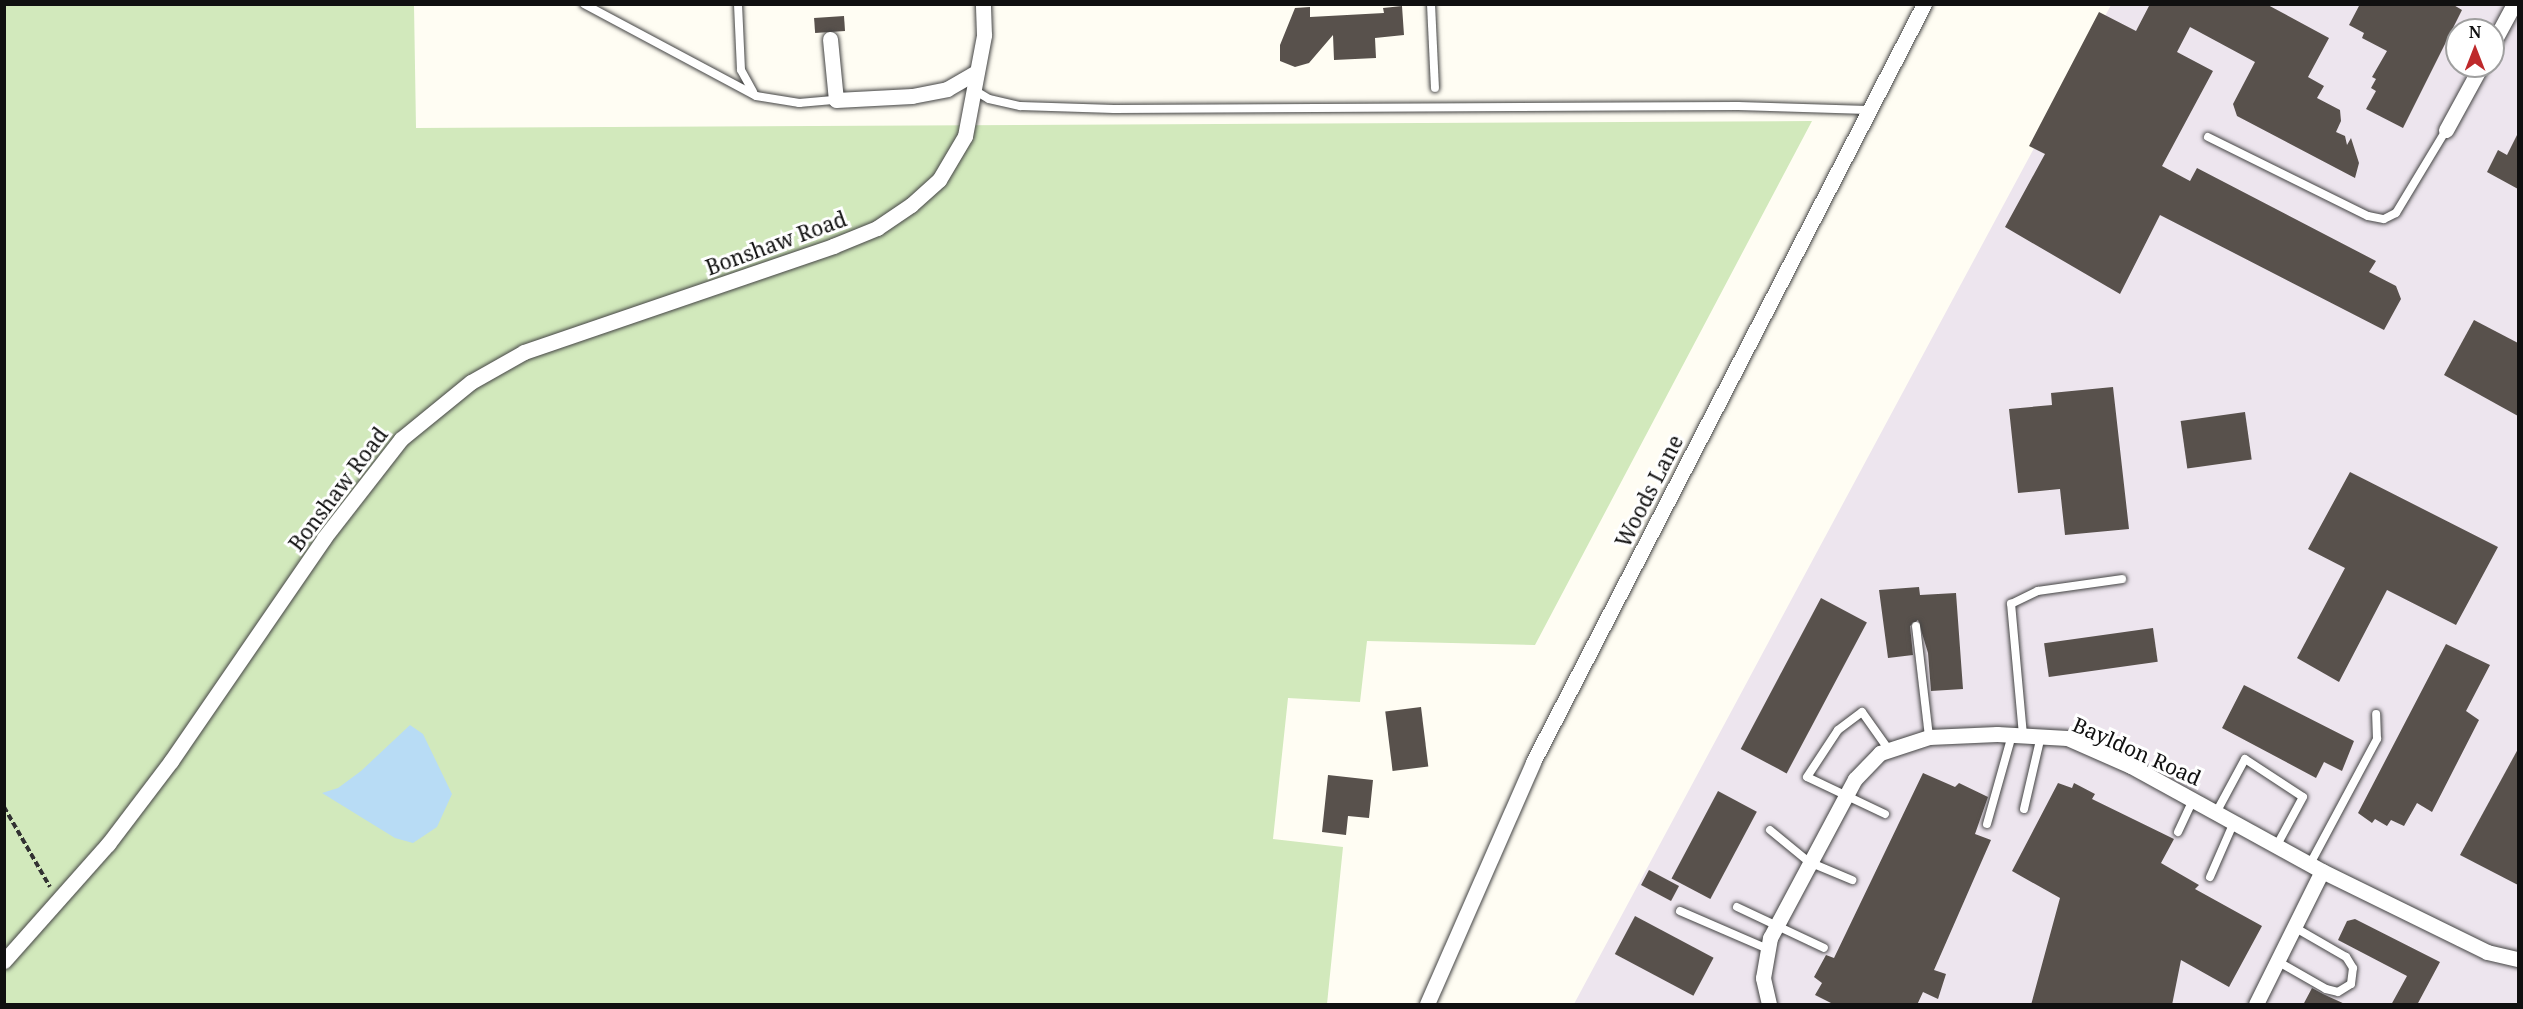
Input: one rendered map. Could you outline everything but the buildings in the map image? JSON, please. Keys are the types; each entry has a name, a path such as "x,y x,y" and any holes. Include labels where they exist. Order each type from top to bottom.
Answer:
{"street":[{"name":"Bonshaw Road","path":"4,961 59,904 171,761 373,472 425,417 471,382 524,351 877,228 911,206 939,180 965,136 984,35 983,4"},
{"name":"Woods Lane","path":"1427,1005 1533,762 1924,4"},
{"path":"2505,21 2514,4"},
{"path":"830,39 836,100 912,96 947,89 976,72"},
{"path":"2446,130 2474,78"},
{"name":"Bayldon Road","path":"1769,1005 1763,978 1768,949 1777,924 1855,779 1880,753 1929,737 2018,735 2067,738 2194,799 2316,867 2487,952 2518,959"},
{"path":"2256,1005 2294,927 2316,867"}],"lane":[{"path":"584,4 756,96 799,103 836,100"},
{"path":"738,4 741,70 756,96"},
{"path":"1431,4 1435,88"},
{"path":"974,90 989,99 1020,106 1114,109 1738,106 1868,110"},
{"path":"2208,137 2368,216 2384,219 2396,213 2446,130"},
{"path":"1987,824 2018,735 2011,604 2038,591 2122,579"},
{"path":"1916,626 1929,737"},
{"path":"1886,814 1807,777 1838,730 1862,711 1889,750"},
{"path":"2316,867 2377,739 2376,714"},
{"path":"2024,809 2041,736"},
{"path":"2217,811 2245,759 2303,797 2277,845"},
{"path":"2178,832 2194,799"},
{"path":"2210,878 2234,820"},
{"path":"1770,830 1809,862 1852,880"},
{"path":"1737,907 1824,948"},
{"path":"1680,911 1768,949"},
{"path":"2277,961 2326,989 2338,992 2351,984 2353,968 2346,957 2294,927"}],"path":[{"path":"4,807 59,904"}],"shaded area":[{"path":"2111,5 2518,5 2518,1004 1574,1004"}],"green space":[{"path":"5,5 414,5 416,128 1812,121 1535,645 1367,641 1360,702 1288,698 1273,839 1343,847 1327,1004 5,1004"}],"water":[{"path":"410,725 423,734 452,794 437,827 413,843 395,838 322,793 338,788 361,771"}]}
